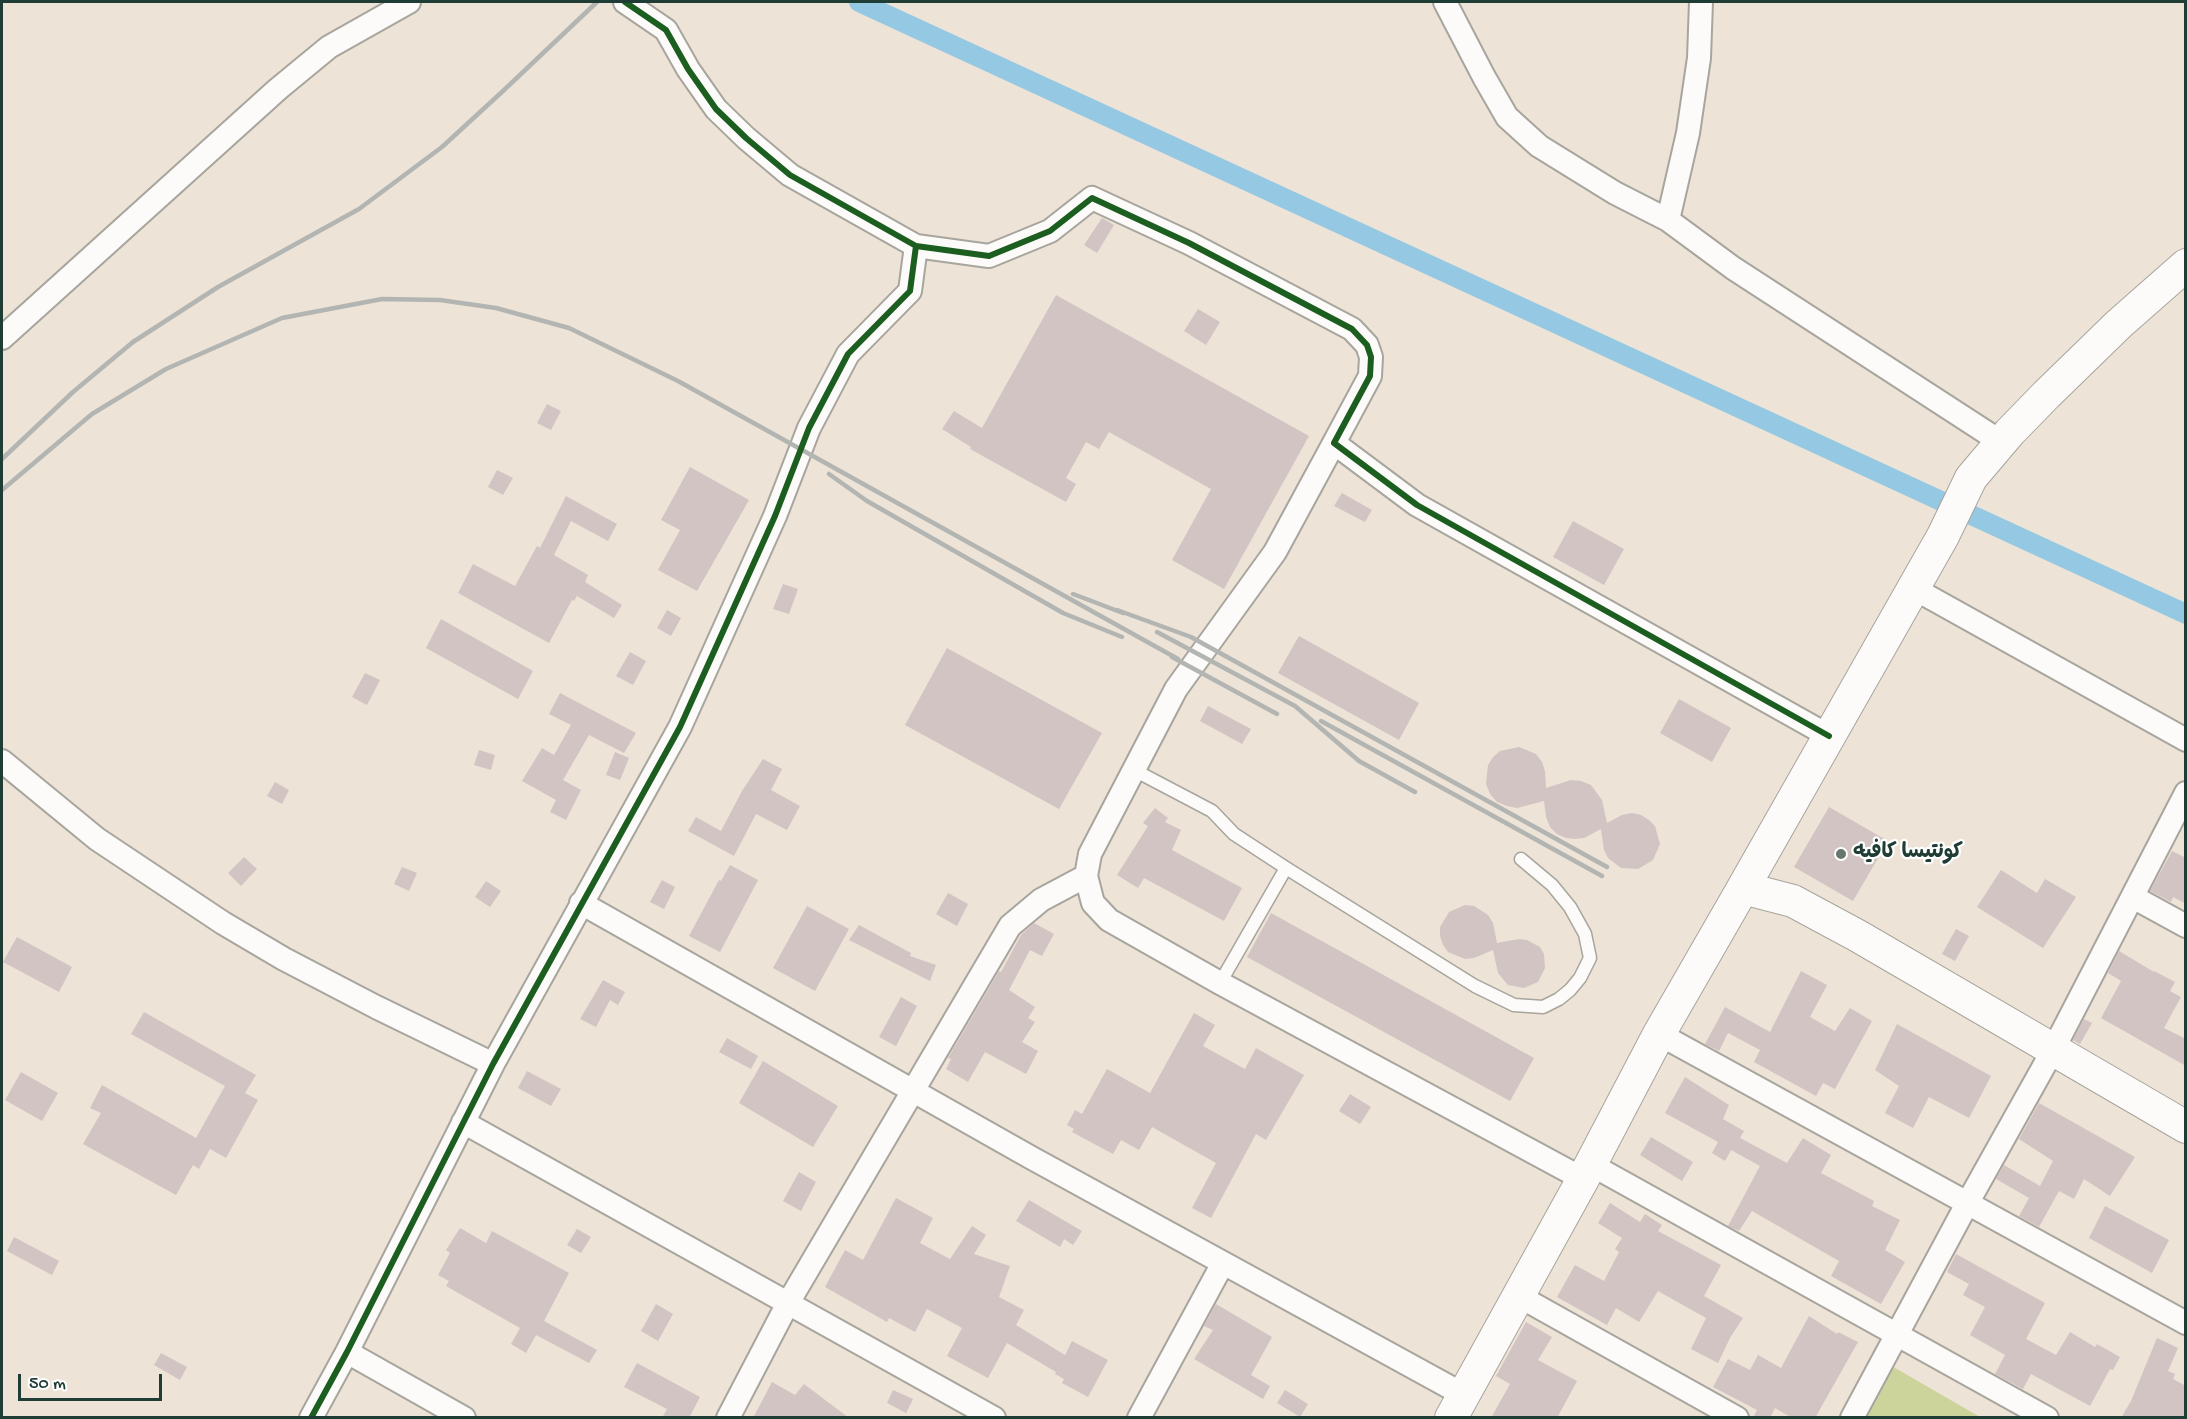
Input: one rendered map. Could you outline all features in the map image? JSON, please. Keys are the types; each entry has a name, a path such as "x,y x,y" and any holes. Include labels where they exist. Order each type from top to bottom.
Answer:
{"main road":[{"path":"1458,1406 1659,1034 1943,536 1971,478 2001,442 2119,324 2186,265"},
{"path":"1743,888 1793,901 1858,936 2186,1127"}],"street":[{"path":"2,338 278,89 329,47 409,2"},
{"path":"625,2 666,30 688,69 716,109 790,175 916,246 989,256 1050,231 1092,198 1189,243 1352,329 1367,345 1371,357 1370,376 1275,552 1176,689 1090,854 1086,876 1093,903 1109,920 1220,983 1586,1171 2047,1418"},
{"path":"1445,2 1507,117 1539,146 1615,193 1668,220 1733,268 2001,442"},
{"path":"1668,220 1688,132 1699,58 1701,2"},
{"path":"311,1418 347,1352 493,1064 680,727 775,516 809,428 848,354 910,291 916,246"},
{"path":"1334,443 1417,505 1829,736"},
{"path":"1913,588 2186,740"},
{"path":"2,761 83,829 224,923 376,1007 493,1064"},
{"path":"1852,1418 1895,1335 2053,1050 2186,794"},
{"path":"728,1418 788,1303 1010,926 1041,900 1086,876"},
{"path":"2133,897 2186,926"},
{"path":"581,903 1223,1263 1458,1406"},
{"path":"1659,1034 2186,1323"},
{"path":"463,1122 994,1418"},
{"path":"1139,1418 1223,1263"},
{"path":"1517,1295 1737,1418"},
{"path":"347,1352 464,1418"}],"lane":[{"path":"1134,770 1212,811 1234,834 1475,986 1514,1005 1543,1007 1570,990 1580,978 1590,958 1585,934 1570,907 1552,885 1521,859"},
{"path":"1220,983 1286,868"}],"green space":[{"path":"1890,1365 1980,1417 1863,1418"}],"building":[{"path":"1102,218 1114,225 1097,253 1084,245"},
{"path":"1056,295 1309,436 1224,589 1172,560 1211,489 1109,432 1099,449 1086,442 1066,478 1076,484 1066,502 970,449 971,447 942,429 954,411 982,428"},
{"path":"1198,309 1220,322 1206,345 1184,331"},
{"path":"547,404 561,411 551,430 537,423"},
{"path":"690,467 749,500 697,591 658,570 680,530 661,520"},
{"path":"497,470 513,478 503,495 488,487"},
{"path":"1342,493 1372,510 1365,522 1334,506"},
{"path":"566,496 617,524 608,541 571,521 554,555 588,575 585,582 622,605 614,618 577,596 574,601 572,600 549,643 458,593 473,564 515,586 537,546 540,548"},
{"path":"1573,521 1624,549 1604,585 1553,557"},
{"path":"783,584 798,589 789,614 773,609"},
{"path":"667,610 681,618 671,636 657,628"},
{"path":"441,619 533,671 518,699 426,648"},
{"path":"1299,636 1419,703 1399,740 1278,673"},
{"path":"947,648 1102,733 1059,809 905,725"},
{"path":"630,652 646,661 633,685 616,676"},
{"path":"365,673 380,680 367,705 352,697"},
{"path":"560,693 636,733 624,753 589,735 563,780 581,790 566,820 550,812 556,800 522,781 542,748 554,755 571,725 549,714"},
{"path":"1679,699 1731,728 1712,762 1660,733"},
{"path":"1208,706 1251,729 1242,744 1200,721"},
{"path":"1519,747 1536,754 1542,762 1546,788 1571,780 1591,785 1602,800 1607,823 1622,815 1632,813 1649,820 1655,826 1660,844 1653,860 1638,869 1621,868 1608,858 1604,850 1601,829 1584,838 1566,838 1557,834 1550,827 1544,801 1517,808 1497,802 1490,794 1486,784 1488,765 1500,751"},
{"path":"479,750 495,755 491,770 474,765"},
{"path":"615,752 629,758 620,780 606,775"},
{"path":"763,759 782,769 771,790 800,806 787,830 756,814 734,856 688,831 696,817 721,831 742,791"},
{"path":"275,782 289,790 282,804 267,796"},
{"name":"كونتيسا كافيه","path":"1829,807 1888,841 1853,901 1794,867"},
{"path":"1155,808 1168,818 1165,822 1181,830 1172,850 1242,888 1224,921 1144,878 1138,888 1117,875 1148,826 1143,823"},
{"path":"2172,851 2186,858 2186,904 2173,897 2171,902 2150,891"},
{"path":"244,857 257,869 241,886 228,873"},
{"path":"730,865 758,880 720,952 689,936 719,880 721,881"},
{"path":"402,867 417,873 409,891 394,884"},
{"path":"2001,870 2037,893 2045,879 2076,897 2043,948 1977,907"},
{"path":"662,880 675,887 664,909 650,902"},
{"path":"486,881 501,891 490,907 475,897"},
{"path":"948,893 968,904 957,926 936,914"},
{"path":"1465,905 1474,906 1488,915 1493,923 1497,943 1519,939 1527,940 1540,947 1544,954 1545,968 1538,982 1524,988 1508,985 1498,973 1493,950 1474,958 1465,959 1448,952 1440,936 1440,927 1449,912"},
{"path":"807,906 849,929 815,991 773,968"},
{"path":"1271,913 1534,1058 1510,1101 1247,957"},
{"path":"1034,923 1054,934 1042,956 1030,950 1009,990 1035,1007 1028,1018 1035,1022 1022,1042 1038,1051 1026,1074 985,1052 968,1082 946,1069 951,1059 948,1058 1021,935"},
{"path":"859,925 911,953 910,956 936,965 930,981 849,940"},
{"path":"1956,929 1969,936 1955,961 1942,954"},
{"path":"17,937 72,967 59,992 3,962"},
{"path":"2119,951 2175,982 2170,991 2181,997 2164,1028 2186,1039 2186,1066 2101,1018 2121,981 2108,973"},
{"path":"1801,971 1827,985 1810,1017 1835,1031 1850,1008 1872,1021 1835,1089 1823,1083 1816,1096 1754,1062 1760,1050 1728,1033 1719,1051 1705,1044 1725,1007 1770,1032"},
{"path":"603,980 625,992 618,1005 610,1000 596,1027 580,1019"},
{"path":"901,997 917,1006 896,1046 879,1037"},
{"path":"144,1012 256,1075 245,1093 258,1100 226,1158 210,1149 199,1169 193,1165 176,1195 83,1144 101,1113 90,1108 102,1085 196,1138 225,1086 131,1034"},
{"path":"1194,1013 1215,1025 1203,1046 1245,1069 1256,1048 1304,1075 1266,1140 1256,1134 1211,1218 1192,1208 1216,1163 1152,1127 1139,1150 1121,1140 1113,1154 1072,1132 1074,1129 1067,1125 1075,1110 1082,1114 1107,1069 1150,1093"},
{"path":"2084,1019 2092,1023 2080,1044 2073,1040"},
{"path":"1897,1024 1991,1076 1969,1118 1929,1097 1913,1128 1885,1113 1899,1086 1875,1070"},
{"path":"727,1038 758,1056 751,1069 719,1052"},
{"path":"763,1061 838,1106 813,1147 739,1103"},
{"path":"527,1071 561,1089 551,1106 518,1088"},
{"path":"21,1072 58,1093 42,1121 5,1100"},
{"path":"1685,1077 1729,1105 1723,1119 1744,1131 1740,1138 1787,1163 1803,1138 1831,1155 1821,1173 1874,1201 1872,1206 1900,1220 1885,1250 1905,1262 1881,1304 1831,1276 1839,1261 1752,1211 1739,1231 1728,1226 1760,1166 1731,1150 1725,1161 1712,1153 1718,1142 1665,1113"},
{"path":"1350,1094 1371,1107 1360,1124 1339,1111"},
{"path":"2039,1103 2135,1157 2110,1196 2084,1179 2074,1199 2059,1191 2039,1227 2019,1216 2029,1198 1996,1179 2004,1165 2040,1186 2053,1161 2019,1139"},
{"path":"1651,1137 1693,1162 1682,1181 1640,1155"},
{"path":"799,1172 816,1182 801,1211 783,1201"},
{"path":"896,1198 933,1218 920,1243 950,1259 972,1226 986,1235 974,1254 1010,1266 999,1297 1024,1310 1016,1325 1065,1355 1072,1341 1108,1360 1088,1397 1062,1383 1064,1379 1055,1374 1056,1372 1007,1343 988,1378 947,1356 962,1328 927,1309 915,1332 889,1318 887,1322 825,1287 845,1250 863,1260"},
{"path":"1029,1200 1082,1231 1073,1245 1064,1239 1060,1247 1016,1221"},
{"path":"1610,1203 1640,1222 1645,1214 1662,1225 1658,1231 1721,1265 1704,1296 1743,1318 1718,1363 1691,1349 1706,1318 1658,1291 1639,1322 1616,1308 1607,1325 1557,1297 1575,1265 1604,1281 1619,1252 1615,1249 1622,1238 1598,1223"},
{"path":"2105,1206 2169,1240 2152,1273 2089,1238"},
{"path":"460,1228 486,1243 492,1231 569,1273 544,1321 597,1350 589,1363 536,1335 526,1353 511,1344 520,1328 446,1286 449,1281 438,1275 450,1253 446,1250"},
{"path":"577,1229 591,1237 581,1253 567,1245"},
{"path":"14,1237 59,1261 52,1275 7,1251"},
{"path":"1956,1254 2045,1303 2026,1339 2056,1355 2070,1332 2095,1347 2097,1344 2120,1357 2113,1370 2110,1369 2090,1406 2031,1374 2023,1389 1995,1374 2005,1355 1970,1335 1985,1307 1963,1295 1969,1284 1947,1272"},
{"path":"656,1304 673,1314 658,1341 641,1331"},
{"path":"1216,1304 1272,1337 1251,1375 1270,1386 1263,1399 1194,1359 1213,1330 1204,1326"},
{"path":"1809,1316 1837,1334 1838,1332 1858,1342 1815,1418 1792,1418 1775,1408 1770,1418 1753,1418 1757,1410 1713,1387 1728,1359 1750,1370 1758,1355 1781,1368"},
{"path":"1526,1322 1552,1337 1538,1360 1577,1381 1557,1418 1491,1418 1510,1384 1496,1376"},
{"path":"2157,1338 2178,1348 2168,1371 2175,1374 2173,1379 2186,1386 2186,1418 2121,1418 2131,1401"},
{"path":"161,1353 187,1367 180,1380 154,1365"},
{"path":"637,1363 700,1397 689,1418 662,1418 667,1409 624,1387"},
{"path":"772,1382 795,1395 804,1384 849,1418 753,1418"},
{"path":"893,1390 913,1399 906,1413 887,1403"},
{"path":"1285,1390 1308,1404 1300,1417 1277,1403"}],"waterway":[{"path":"859,2 2186,614"}],"railway":[{"path":"2,459 73,392 133,342 218,287 359,209 442,147 597,2"},
{"path":"2,490 92,414 166,369 282,318 382,299 440,300 496,308 569,328 678,381 1178,659"},
{"path":"829,474 867,501 1063,613 1122,637"},
{"path":"1073,594 1123,613"},
{"path":"1117,610 1191,637 1607,867"},
{"path":"1157,632 1295,706 1359,761 1415,792"},
{"path":"1172,657 1277,714"},
{"path":"1321,721 1602,876"}],"cycle path":[{"path":"625,2 666,30 688,69 716,109 790,175 916,246 989,256 1050,231 1092,198 1189,243 1352,329 1367,345 1371,357 1370,376 1334,443 1417,505 1829,736"},
{"path":"311,1418 347,1352 493,1064 680,727 775,516 809,428 848,354 910,291 916,246"}],"place":[{"name":"كونتيسا كافيه","path":"1841,854"}]}
